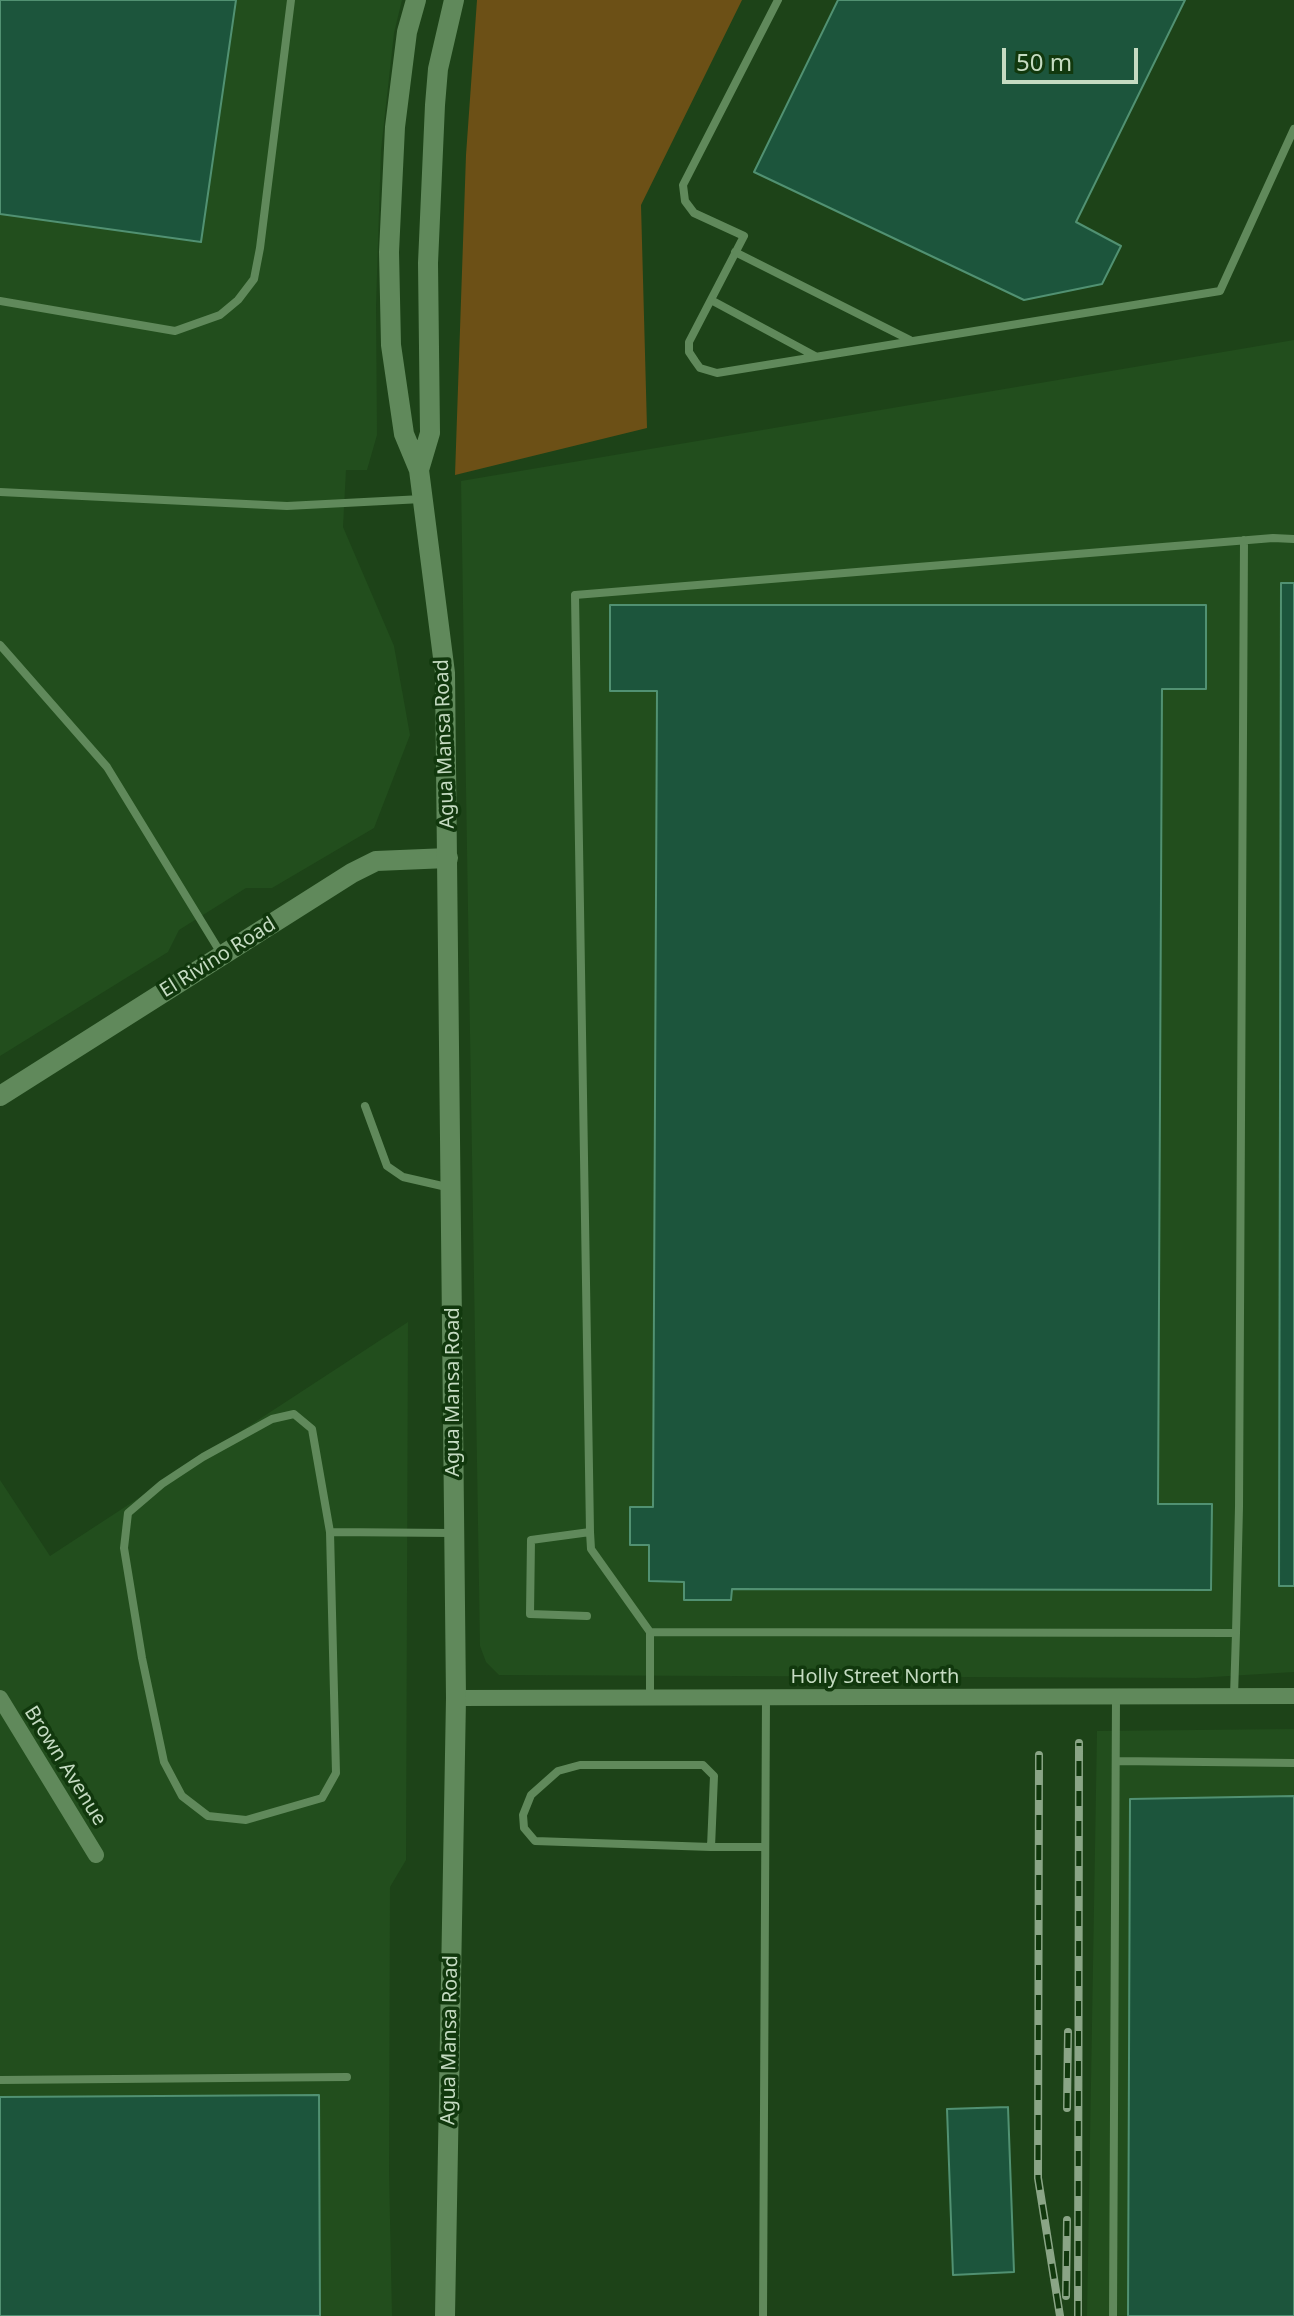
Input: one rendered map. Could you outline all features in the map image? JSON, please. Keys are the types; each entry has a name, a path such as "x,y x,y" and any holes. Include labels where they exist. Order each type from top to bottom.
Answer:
{"main road":[{"name":"Agua Mansa Road","path":"416,0 407,32 395,127 389,252 391,345 404,434 419,470 445,673 456,1698 445,2316"},
{"name":"Agua Mansa Road","path":"419,470 430,433 428,263 435,105 438,69 454,0"},
{"name":"El Rivino Road","path":"0,1096 352,873 376,861 448,858"}],"street":[{"name":"Holly Street North","path":"456,1698 1294,1696"},
{"name":"Brown Avenue","path":"0,1698 96,1855"}],"lane":[{"path":"0,301 175,331 220,315 238,300 254,279 260,248 291,0"},
{"path":"778,0 683,185 685,201 694,213 744,236 689,342 689,352 700,368 717,373 1220,291 1294,129"},
{"path":"735,252 910,341"},
{"path":"711,300 815,356"},
{"path":"0,492 287,506 422,499"},
{"path":"650,1698 650,1632 591,1549 575,595 1244,540 1294,539"},
{"path":"1234,1696 1239,1507 1244,540"},
{"path":"0,645 107,767 222,956"},
{"path":"365,1106 387,1166 403,1177 452,1188"},
{"path":"294,1414 312,1429 330,1532 336,1773 322,1798 246,1820 208,1816 182,1796 164,1762 142,1658 124,1548 128,1513 162,1484 203,1457 272,1419 294,1414"},
{"path":"330,1532 452,1533"},
{"path":"587,1616 530,1614 531,1540 590,1532"},
{"path":"650,1632 1236,1633"},
{"path":"763,2316 766,1697"},
{"path":"1113,2316 1116,1697"},
{"path":"1116,1761 1294,1763"},
{"path":"711,1847 714,1776 703,1765 580,1765 558,1771 531,1795 523,1815 524,1828 535,1841 711,1847 765,1847"},
{"path":"0,2080 347,2077"}],"shaded area":[{"path":"0,0 402,0 394,33 381,150 376,306 377,435 367,470 346,470 343,527 394,646 410,735 374,828 272,888 246,888 179,930 168,952 0,1056"},
{"path":"477,0 742,0 641,205 647,428 455,475 466,155"},
{"path":"1294,340 1294,1672 1196,1678 499,1675 486,1662 480,1646 461,481"},
{"path":"408,1322 406,1860 390,1887 392,2316 0,2316 0,1480 50,1556"},
{"path":"1294,1729 1294,2316 1087,2316 1097,1731"}],"building":[{"path":"0,0 236,0 201,242 0,214"},
{"path":"838,0 1185,0 1076,222 1121,246 1102,284 1024,300 754,172"},
{"path":"1281,583 1294,583 1294,1586 1279,1586"},
{"path":"610,605 1206,605 1206,689 1162,689 1158,1504 1212,1504 1211,1590 732,1589 731,1600 684,1600 684,1582 649,1581 649,1545 630,1545 630,1507 653,1507 657,691 610,691"},
{"path":"1294,1796 1294,2316 1128,2316 1130,1799"},
{"path":"319,2095 320,2316 0,2316 0,2097"},
{"path":"1008,2107 1014,2272 953,2275 947,2109"}],"railway":[{"path":"1078,2316 1079,1743"},
{"path":"1039,1755 1038,2178 1060,2316"},
{"path":"1067,2108 1068,2032"},
{"path":"1066,2296 1067,2220"}]}
